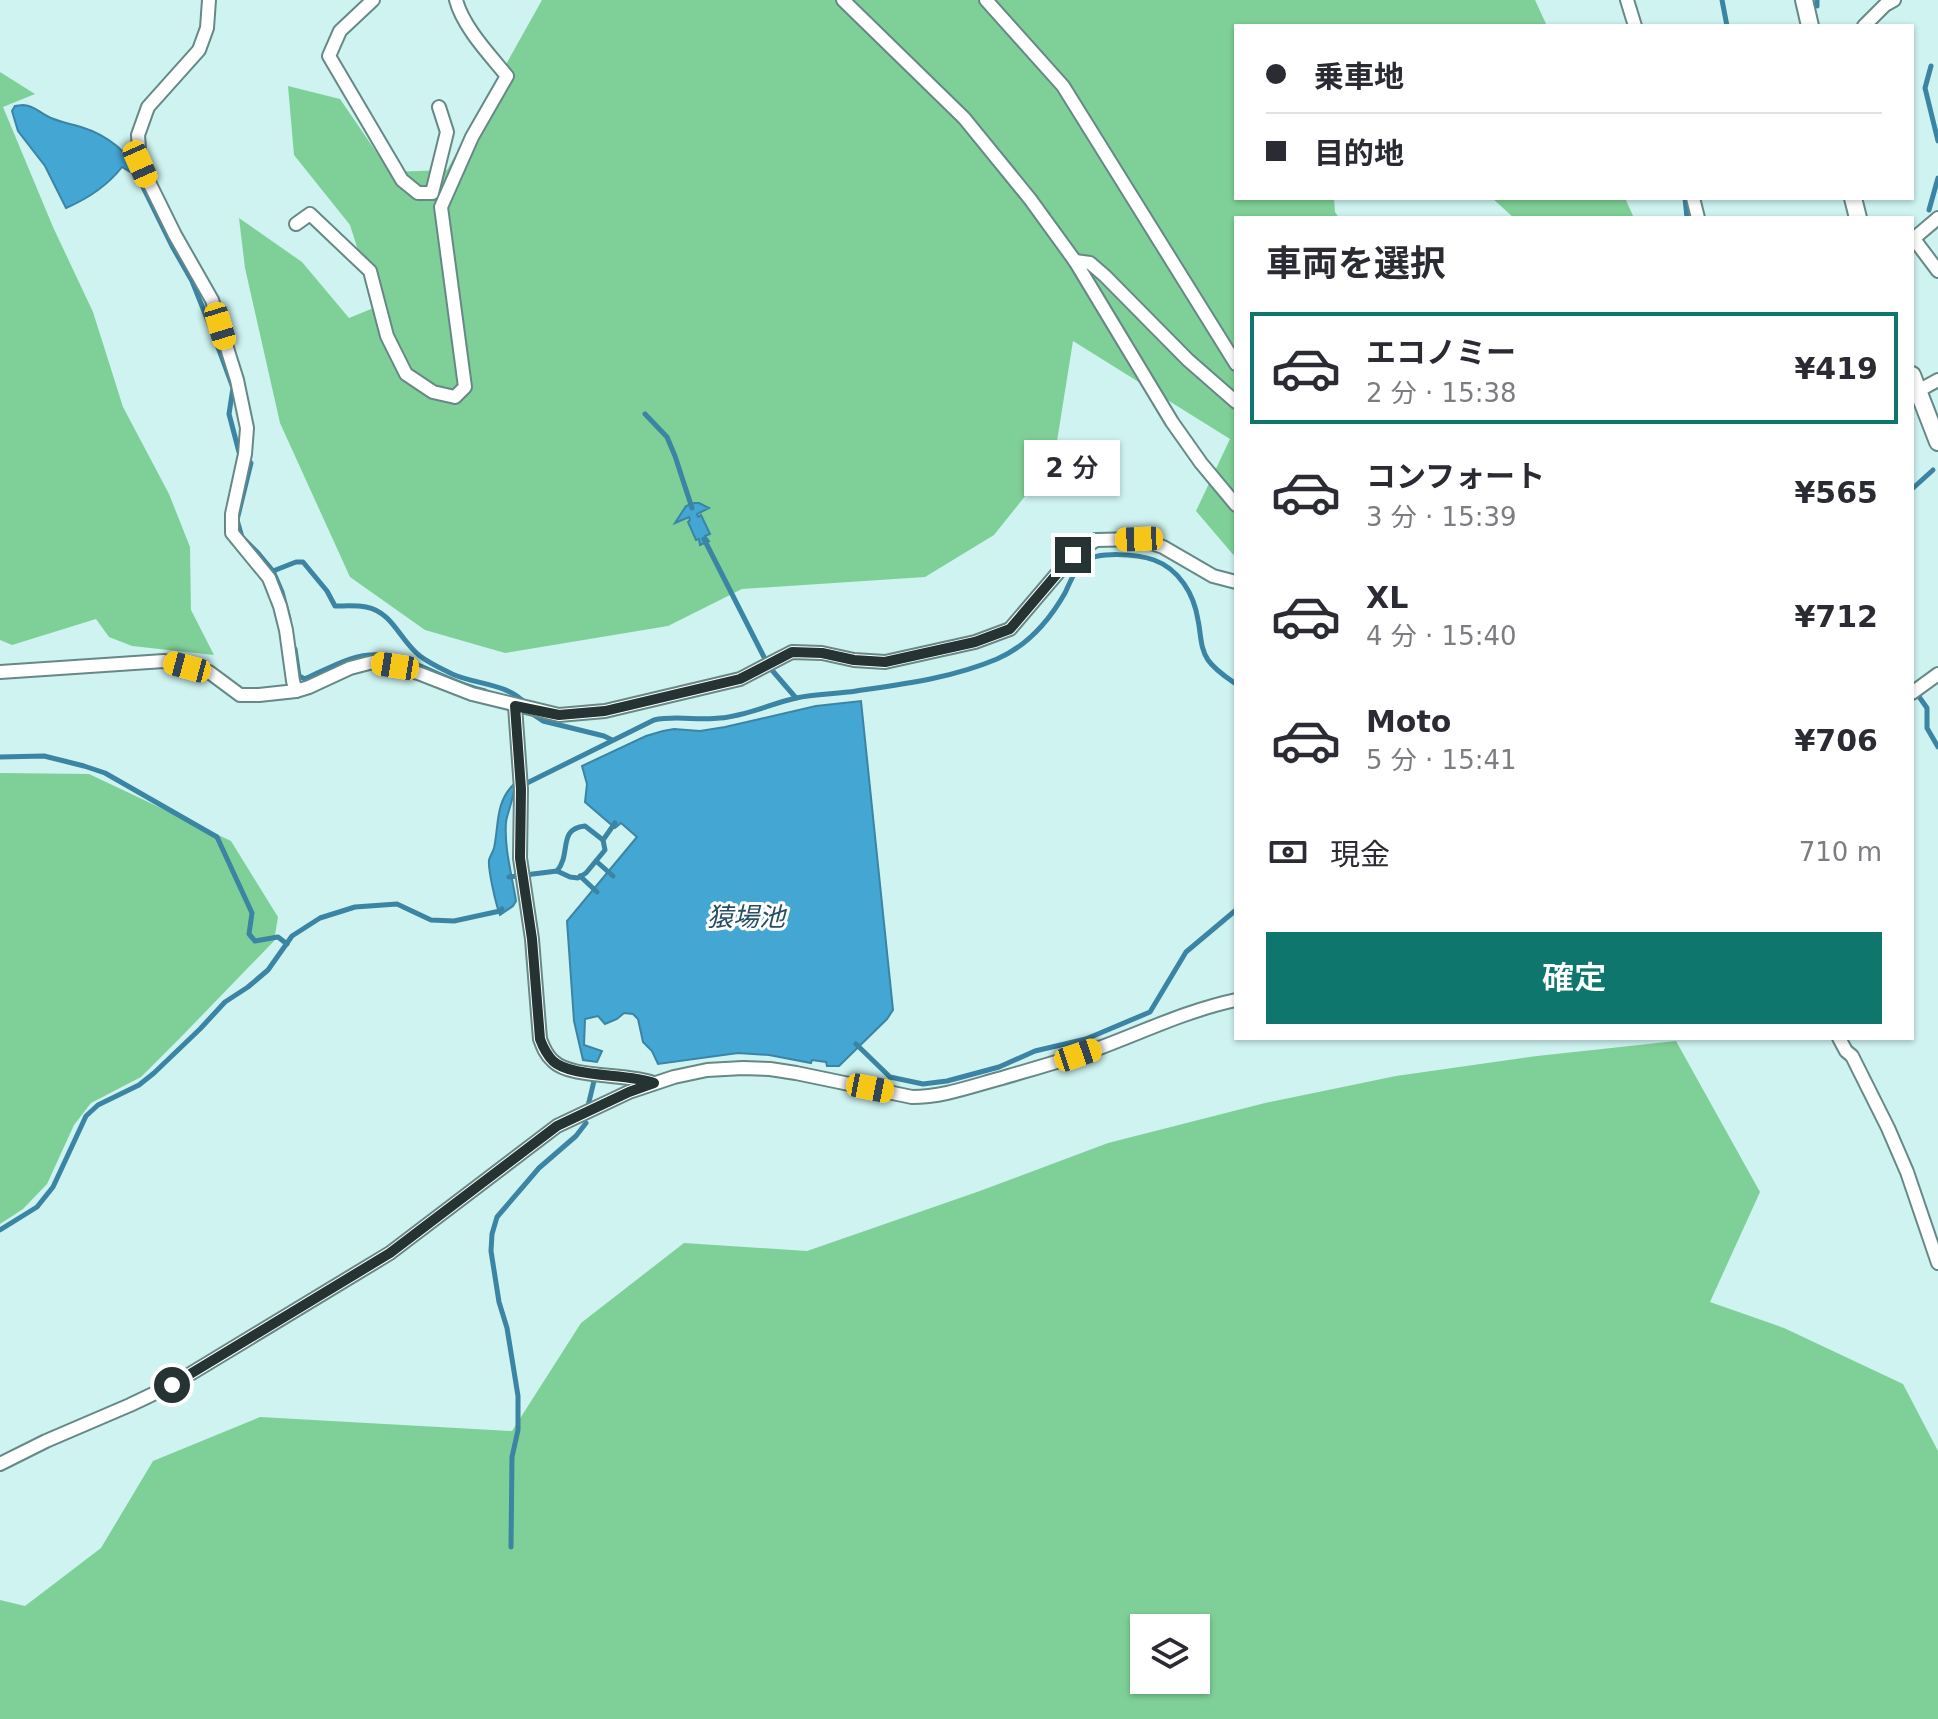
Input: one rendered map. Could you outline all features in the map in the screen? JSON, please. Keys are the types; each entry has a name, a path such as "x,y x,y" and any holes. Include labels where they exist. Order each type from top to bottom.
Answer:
{"street":[{"path":"209,0 207,28 199,50 148,107 138,135 140,164 212,300 237,380 247,428 232,514 232,533 269,578 286,630 296,691"},
{"path":"373,0 340,31 329,56 402,180 418,193 432,193 447,132 439,107"},
{"path":"296,224 310,214 370,271 387,336 406,374 433,392 455,397 465,387 441,207 472,137 507,76 477,39 456,0"},
{"path":"843,0 964,118 1030,199 1075,261 1172,422 1234,503"},
{"path":"986,0 1063,86 1234,361"},
{"path":"1627,0 1634,24"},
{"path":"1804,0 1810,24"},
{"path":"1866,24 1894,0"},
{"path":"1914,238 1938,218"},
{"path":"1914,240 1938,271"},
{"path":"1075,261 1090,263 1105,276 1188,360 1234,400"},
{"path":"1938,380 1915,383 1938,442"},
{"path":"0,672 164,661 209,672 240,695 296,691 350,668 373,662 418,673 472,694 559,715 605,711 740,679 792,652 885,662 975,642 1010,629 1073,555 1096,540 1139,539 1163,547 1213,576 1234,581"},
{"path":"1916,690 1938,674"},
{"path":"524,708 520,858 532,939 538,1025 544,1049 562,1067 654,1083"},
{"path":"0,1464 172,1385 390,1253 557,1126 629,1092 707,1070 743,1068 770,1069 912,1097 928,1097 1053,1063 1208,1006 1234,1000"},
{"path":"1840,1040 1852,1056 1888,1128 1907,1172 1938,1263"}],"green space":[{"path":"542,0 1535,0 1546,24 1234,24 1234,200 1334,200 1338,216 1234,216 1234,556 1196,511 1230,439 1073,341 1054,460 994,535 925,577 742,589 668,626 505,653 425,630 350,577 280,423 245,268 239,218 302,262 349,318 376,307 350,225 294,155 288,86 340,99 390,172 447,170"},
{"path":"0,72 35,94 3,107 53,227 93,312 123,407 169,494 190,547 191,610 214,655 132,646 109,637 96,619 12,645 0,640"},
{"path":"1494,200 1626,200 1633,216 1512,216"},
{"path":"0,773 89,774 231,841 278,917 274,941 141,1077 91,1103 74,1125 47,1184 23,1209 0,1224"},
{"path":"1676,1041 1760,1192 1710,1302 1784,1328 1903,1384 1938,1451 1938,1719 0,1719 0,1600 25,1606 101,1548 153,1461 260,1417 512,1431 581,1323 684,1243 807,1251 1108,1143 1265,1103 1396,1076"}],"water":[{"path":"23,105 54,119 91,130 109,140 131,161 140,178 122,167 97,191 66,208 45,166 18,131 12,111 15,106"},
{"path":"694,503 709,508 697,514 698,517 701,515 710,534 705,536 709,541 700,545 688,522 689,517 675,523 686,506"},
{"name":"猿場池","path":"861,701 893,1010 887,1019 839,1066 827,1066 826,1062 812,1060 811,1063 738,1053 658,1064 643,1042 638,1019 633,1014 624,1013 605,1024 598,1016 585,1019 584,1045 602,1051 597,1062 583,1060 574,1021 567,921 637,837 621,823 615,828 585,802 587,784 582,766 663,731 700,731 816,706"},
{"path":"514,784 506,832 516,901 500,915 489,860 501,806"}],"waterway":[{"path":"1722,0 1727,24"},
{"path":"1817,0 1817,6"},
{"path":"1931,66 1925,88 1938,141"},
{"path":"137,175 192,281 233,388 229,414 239,452 251,463 237,520 242,537 273,571 303,562 335,606 375,610 390,621 413,650 427,661 462,678 501,688 526,704"},
{"path":"1929,210 1938,178"},
{"path":"1685,200 1687,216"},
{"path":"645,414 667,437 692,508"},
{"path":"1914,487 1933,470"},
{"path":"704,539 765,659"},
{"path":"521,786 654,720 730,717 796,698 928,680 997,659 1036,632 1059,603 1080,565 1098,556 1138,556 1163,564 1178,576 1193,601 1205,655 1217,670 1234,683"},
{"path":"273,571 289,619"},
{"path":"295,649 299,676 305,679 350,659 377,655 402,659 485,691"},
{"path":"771,669 796,698"},
{"path":"1915,691 1927,708 1927,728 1938,747"},
{"path":"531,713 543,721 612,740"},
{"path":"0,757 44,756 105,773 217,837 252,913 249,934 255,941 278,937 287,944"},
{"path":"509,877 557,871 578,878 605,850 603,840 615,823"},
{"path":"557,871 568,837 576,828 585,826 603,840"},
{"path":"596,861 613,876"},
{"path":"580,876 597,892"},
{"path":"0,1230 37,1207 53,1187 86,1116 98,1105 139,1085 154,1073 225,1002 268,970 292,936 320,918 355,907 397,904 431,920 454,921 502,909"},
{"path":"856,1044 890,1077 923,1084 999,1067 1035,1051 1086,1039 1150,1012 1186,952 1234,912"},
{"path":"588,1106 594,1081"},
{"path":"511,1547 512,1457 518,1430 518,1396 507,1328 499,1302 491,1251 492,1234 497,1217 539,1168 576,1136 586,1123"}],"route":[{"path":"172,1385 390,1253 557,1126 654,1083 562,1067 553,1061 540,1039 532,939 520,858 521,789 515,706 559,715 605,711 740,679 792,652 885,662 975,642 1010,629 1073,555"}]}
